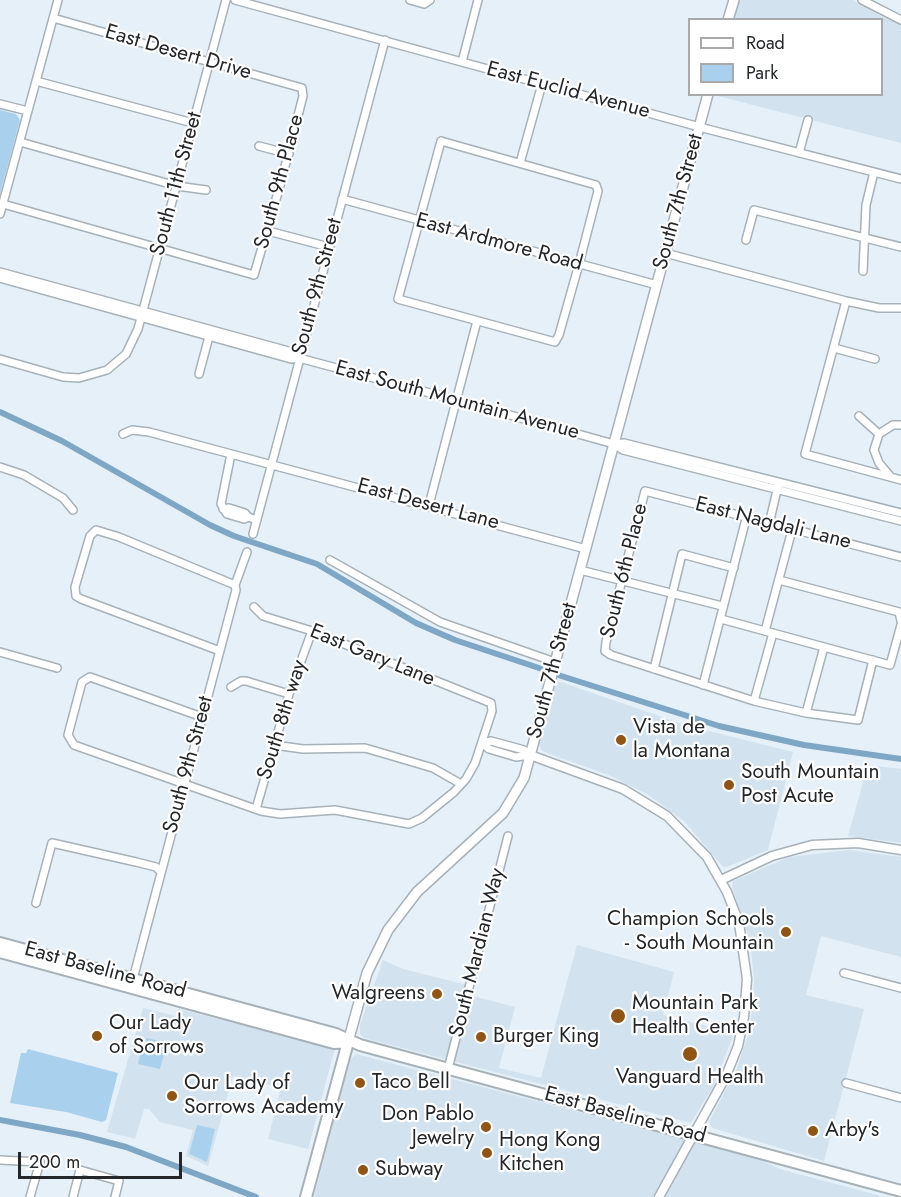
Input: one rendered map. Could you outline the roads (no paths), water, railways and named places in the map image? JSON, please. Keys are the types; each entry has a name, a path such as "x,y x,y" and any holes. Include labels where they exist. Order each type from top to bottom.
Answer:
{"main road":[{"path":"729,18 734,0"},
{"name":"South 7th Street","path":"306,1197 367,973 388,930 417,892 503,813 518,790 530,755 708,96"},
{"name":"East Baseline Road","path":"0,943 131,983"},
{"name":"East Baseline Road","path":"0,952 336,1034 348,1042 901,1191"}],"street":[{"path":"0,214 58,0"},
{"name":"South 11th Street","path":"0,359 63,377 80,378 95,375 117,363 133,342 226,0"},
{"name":"East Euclid Avenue","path":"235,0 700,127 901,179"},
{"path":"410,0 424,4 429,1"},
{"path":"462,62 478,0"},
{"path":"862,0 901,20"},
{"name":"East Desert Drive","path":"53,18 302,88"},
{"name":"South 9th Street","path":"253,534 270,463 385,40"},
{"path":"36,81 193,123"},
{"path":"520,163 542,84"},
{"name":"South 9th Place","path":"159,249 254,276 289,154 303,96 302,88"},
{"path":"0,104 28,111"},
{"path":"799,153 808,120"},
{"path":"441,141 520,163 596,185 598,190 559,335 555,342 398,299 441,141"},
{"path":"20,142 177,186 206,190"},
{"path":"260,147 289,154"},
{"path":"863,271 866,204 874,172"},
{"name":"East Ardmore Road","path":"342,199 657,285"},
{"path":"3,204 159,249"},
{"path":"746,240 754,210 901,247"},
{"path":"268,231 329,247"},
{"path":"665,253 846,301 879,308 901,308"},
{"name":"East South Mountain Avenue","path":"0,272 291,359 299,358 456,400 614,444 623,450 901,513"},
{"name":"East South Mountain Avenue","path":"0,278 142,314"},
{"path":"846,301 805,454 901,480"},
{"path":"429,505 477,321"},
{"path":"199,374 210,333"},
{"path":"834,348 875,359"},
{"path":"859,416 879,434"},
{"path":"891,477 879,463 874,450 879,434 893,425 901,424"},
{"name":"East Desert Lane","path":"123,434 132,430 149,432 429,505 586,549"},
{"path":"231,454 220,498 224,509 244,519 248,517 257,520"},
{"path":"0,467 24,475 63,498 73,510"},
{"path":"769,524 778,486"},
{"name":"East South Mountain Avenue","path":"778,486 901,521"},
{"name":"East Nagdali Lane","path":"645,491 746,519 901,557"},
{"name":"South 6th Place","path":"645,491 605,651 654,669"},
{"path":"703,685 746,519"},
{"path":"220,651 167,633 76,596 75,587 93,532 96,530 119,537 235,585"},
{"path":"754,701 779,580 792,530"},
{"name":"South 9th Street","path":"131,983 236,590 235,585 247,552"},
{"path":"734,568 682,554 654,669 754,701 806,713 858,720 873,660"},
{"path":"330,560 440,622 555,662"},
{"path":"580,570 722,606"},
{"path":"721,618 890,665 901,623 898,612 779,580"},
{"name":"East Gary Lane","path":"254,607 263,616 312,631 491,703 482,743"},
{"name":"South 8th way","path":"256,809 289,694 312,631"},
{"path":"806,713 824,647"},
{"path":"0,652 57,668"},
{"path":"202,717 86,678 82,682 68,735 70,742 143,771 256,809 280,814 334,810 409,824 434,809 461,784 475,763 482,743"},
{"path":"231,687 241,681 246,681 289,694"},
{"path":"482,743 491,741 524,750 530,755 615,785 648,802 692,838 721,880 734,908 744,945 747,970 745,1010 733,1060 659,1197"},
{"path":"482,743 489,749 521,758 530,755"},
{"path":"500,752 502,744"},
{"path":"274,745 303,749 365,748 433,768 461,784"},
{"name":"South Mardian Way","path":"448,1069 508,836"},
{"path":"36,903 52,843 156,867 161,872"},
{"path":"721,880 772,856 821,844 858,843 901,850"},
{"path":"844,973 901,988"},
{"path":"846,1083 901,1098"},
{"path":"0,1160 40,1162 30,1197"},
{"path":"73,1197 80,1170 119,1181 115,1197"}],"waterway":[{"path":"0,412 62,441 210,525 234,536 317,564 416,623 455,640 548,671"},
{"path":"555,674 719,726 804,745 901,759"},
{"path":"0,1120 80,1135 126,1147 256,1197"}],"place":[{"name":"Vista de la Montana","path":"621,740"},
{"name":"South Mountain Post Acute","path":"729,785"},
{"name":"Champion Schools - South Mountain","path":"786,932"},
{"name":"Walgreens","path":"437,994"},
{"name":"Mountain Park Health Center","path":"618,1016"},
{"name":"Our Lady of Sorrows","path":"97,1036"},
{"name":"Burger King","path":"481,1037"},
{"name":"Vanguard Health","path":"690,1054"},
{"name":"Taco Bell","path":"360,1083"},
{"name":"Our Lady of Sorrows Academy","path":"172,1096"},
{"name":"Don Pablo Jewelry","path":"486,1127"},
{"name":"Arby's","path":"813,1131"},
{"name":"Hong Kong Kitchen","path":"487,1153"},
{"name":"Subway","path":"363,1170"}]}
